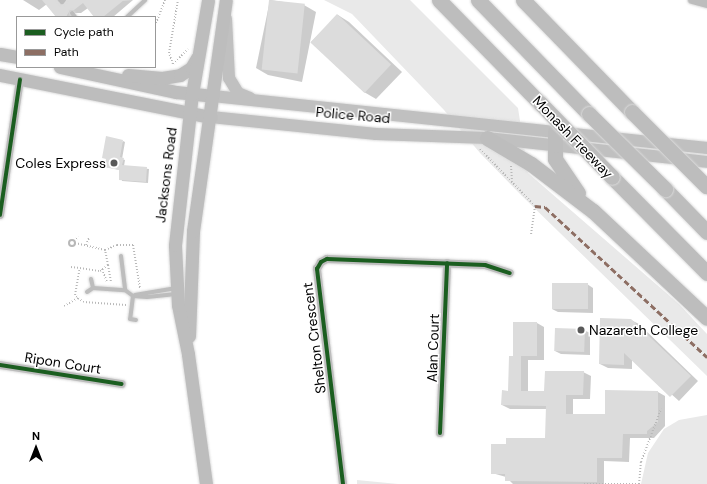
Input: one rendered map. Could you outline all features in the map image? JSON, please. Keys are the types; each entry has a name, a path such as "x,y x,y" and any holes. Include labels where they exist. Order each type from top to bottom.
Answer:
{"highway":[{"name":"Monash Freeway","path":"439,0 707,273"},
{"name":"Monash Freeway","path":"478,0 707,232"},
{"path":"523,0 706,186"},
{"path":"555,138 554,159 561,171 593,211"},
{"path":"482,142 531,164 593,211 707,318"}],"main road":[{"name":"Jacksons Road","path":"206,484 188,354 176,291 175,245 192,94 194,50 208,0"},
{"name":"Jacksons Road","path":"188,354 193,231 211,117 226,5"},
{"path":"226,5 229,78 238,93 258,101"},
{"path":"72,68 162,78 180,74 191,68 194,50"},
{"path":"0,54 16,57"},
{"name":"Police Road","path":"65,68 192,94 555,138 707,162"},
{"name":"Police Road","path":"0,75 189,114 211,117 376,134 482,142 555,138 706,149"},
{"path":"350,112 367,120 384,123 384,130 376,134"}],"street":[{"path":"692,0 707,4"},
{"path":"0,215 20,79"},
{"name":"Shelton Crescent","path":"342,484 317,269 321,262 327,259 484,265 510,273"},
{"name":"Alan Court","path":"440,433 447,263"},
{"name":"Ripon Court","path":"0,365 122,384"}],"lane":[{"path":"128,16 145,0"},
{"path":"121,256 125,290"},
{"path":"91,279 93,288"},
{"path":"87,292 93,288 125,290 133,296 176,291"},
{"path":"133,296 130,319 136,320"}],"path":[{"path":"156,23 165,0"},
{"path":"173,64 170,53 178,0"},
{"path":"167,67 194,50"},
{"path":"482,142 512,181 535,206 531,235"},
{"path":"511,162 512,181"},
{"path":"78,237 74,244 105,250 117,245 133,245 139,288 144,287"},
{"path":"84,249 89,238"},
{"path":"102,269 104,280 111,284 105,250"},
{"path":"72,267 102,269 108,264"},
{"path":"80,268 75,295 78,298 84,302 122,306 129,303"},
{"path":"64,306 78,298"},
{"path":"584,484 639,484 641,462 661,409"}],"shaded area":[{"path":"324,0 410,0 518,108 528,173 679,304 707,334 707,376 522,196 480,153 444,110 352,14"},
{"path":"707,415 707,484 641,484 648,453 664,429 679,420"},
{"path":"357,480 398,484 357,484"}],"building":[{"path":"42,0 57,0 61,5 67,0 124,0 104,16 93,16 83,3 74,10 70,10 67,16 55,16"},
{"path":"269,0 305,4 297,73 262,70"},
{"path":"337,14 391,64 365,93 310,43"},
{"path":"106,136 123,140 120,157 124,158 122,165 147,167 146,182 119,180 119,170 104,167 106,159 102,158"},
{"path":"552,283 588,283 588,309 552,309"},
{"path":"600,318 631,319 691,376 670,397 624,353 624,365 599,364"},
{"path":"513,322 537,322 537,356 521,356 521,391 544,391 545,371 584,371 583,395 566,395 566,414 605,414 605,390 658,391 658,422 647,431 647,434 623,434 622,458 597,458 597,482 505,481 505,474 491,474 491,444 506,444 506,438 545,438 546,406 501,405 502,390 508,391 509,356 513,356"},
{"path":"555,328 585,329 584,352 554,351"}],"marked path":[{"path":"535,206 545,207 707,357"}],"cycle path":[{"path":"0,215 20,79"},
{"path":"343,484 317,269 321,262 327,259 485,265 510,273"},
{"path":"440,433 447,263"},
{"path":"0,365 122,384"}],"place":[{"name":"Coles Express","path":"114,163"},
{"name":"Nazareth College","path":"581,330"}]}
